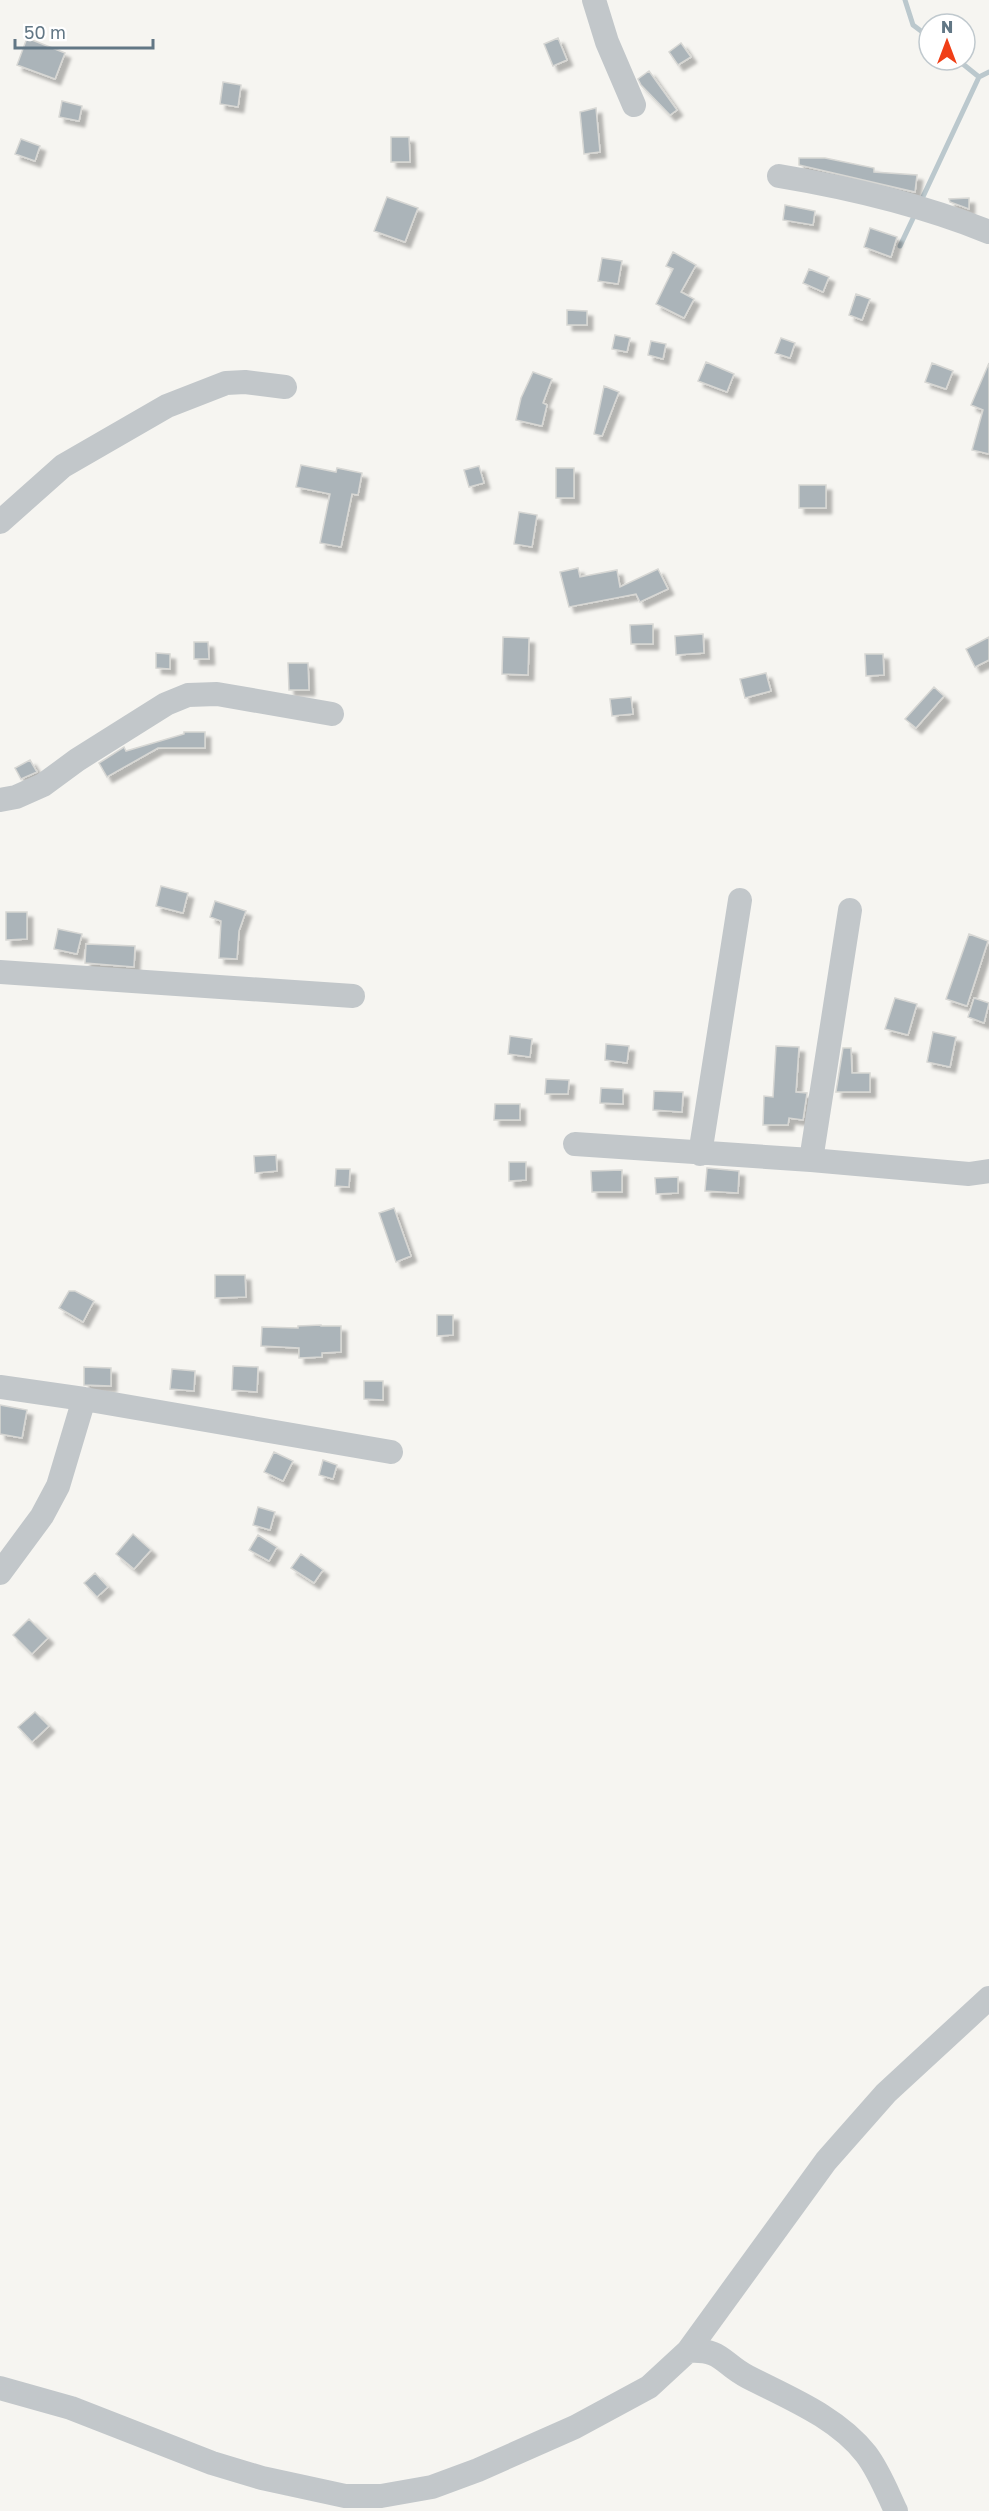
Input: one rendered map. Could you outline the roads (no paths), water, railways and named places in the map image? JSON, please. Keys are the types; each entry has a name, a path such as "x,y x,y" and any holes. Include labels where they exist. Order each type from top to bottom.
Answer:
{"street":[{"path":"594,0 607,42 634,105"},
{"path":"779,176 823,183 905,203 989,232"},
{"path":"0,522 63,466 167,405 226,383 245,382 285,387"},
{"path":"0,800 16,797 43,785 77,760 166,704 188,695 217,694 332,714"},
{"path":"700,1154 740,900"},
{"path":"811,1160 850,910"},
{"path":"0,972 353,996"},
{"path":"575,1144 811,1160 969,1174 989,1171"},
{"path":"0,1387 84,1399 392,1452"},
{"path":"0,1573 42,1516 57,1486 84,1399"},
{"path":"0,2388 71,2408 212,2463 342,2504 432,2487 478,2470 575,2427 649,2386 687,2351 826,2161 886,2093 989,1998"},
{"path":"711,2321 713,2339 723,2358"},
{"path":"687,2351 703,2350 723,2358 745,2376 814,2411 845,2433 866,2454 896,2511"}],"waterway":[{"path":"905,0 913,25 917,28"},
{"path":"973,72 979,77"},
{"path":"921,201 979,77 989,72"},
{"path":"900,246 916,212"}]}
